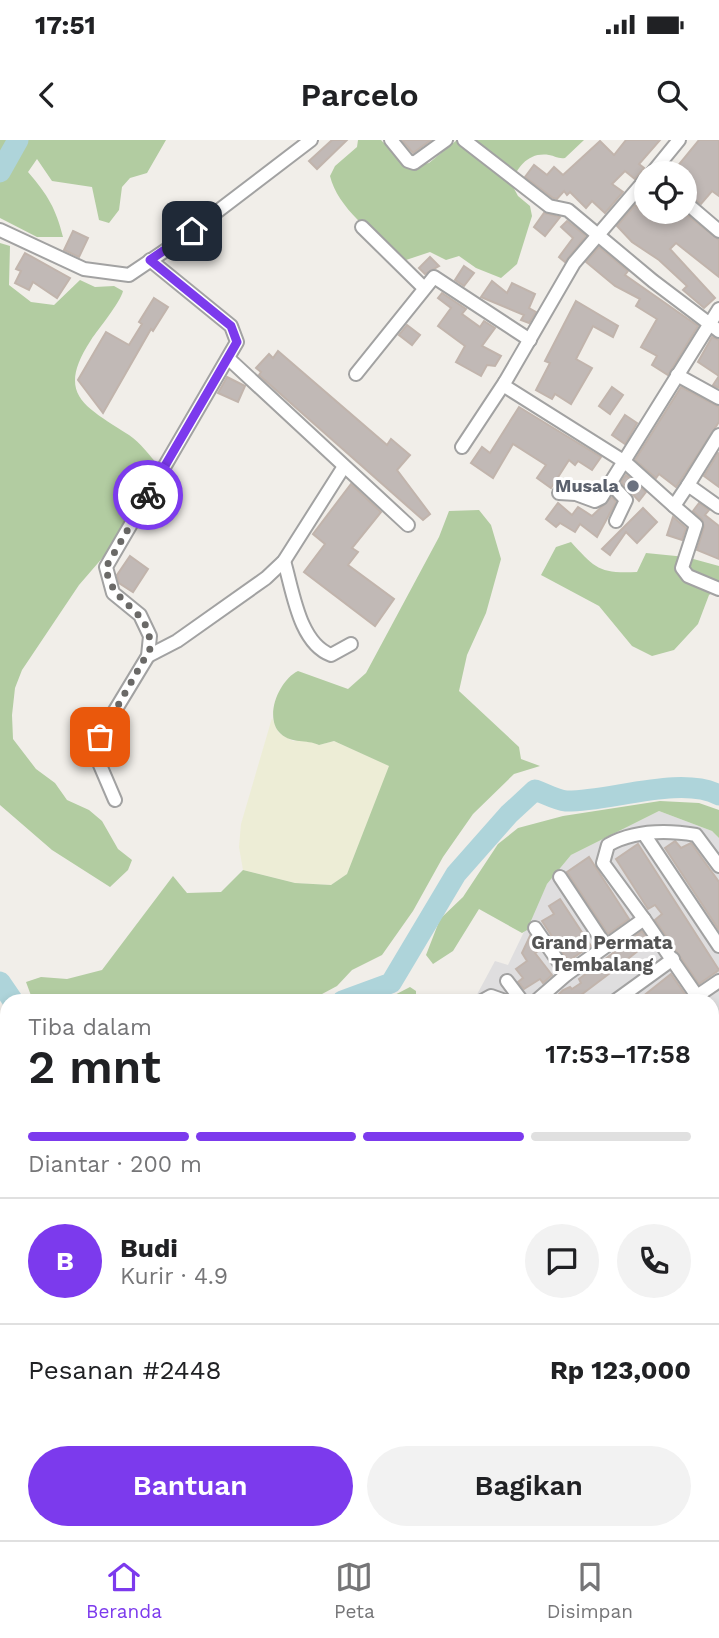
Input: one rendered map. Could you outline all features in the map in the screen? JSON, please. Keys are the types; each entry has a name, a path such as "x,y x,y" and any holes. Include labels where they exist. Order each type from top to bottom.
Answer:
{"street":[{"path":"0,230 83,269 129,275 312,140"},
{"path":"391,140 408,161 414,163 446,140"},
{"path":"464,140 549,206 568,210 714,327"},
{"path":"662,161 679,140"},
{"path":"462,447 505,382 574,263 634,193"},
{"path":"697,212 719,230"},
{"path":"362,226 424,288"},
{"path":"115,800 97,758 100,737 148,656 150,636 140,615 113,593 106,567 237,342 231,326 150,260"},
{"path":"356,374 434,277 530,340"},
{"path":"559,493 597,501 625,462 677,375 714,327 719,309"},
{"path":"229,359 343,468 408,525"},
{"path":"677,375 719,398"},
{"path":"505,382 510,392 625,462 695,523 682,568 688,576 719,589"},
{"path":"674,506 719,436"},
{"path":"148,656 177,641 266,578 284,561 343,468"},
{"path":"611,484 626,500 616,521"},
{"path":"688,485 719,507"},
{"path":"284,561 305,630 320,650 331,655 351,644"},
{"path":"691,994 673,959 603,863 608,845 622,837 668,830 696,835 719,866"},
{"path":"644,834 719,946"},
{"path":"561,877 605,946"},
{"path":"544,994 567,974 644,919"},
{"path":"535,928 567,974"},
{"path":"625,994 673,959"},
{"path":"508,981 517,994"},
{"path":"701,994 719,981"}],"shaded area":[{"path":"659,811 712,831 719,838 719,994 477,994 495,961 508,965 547,884 571,855"}],"green space":[{"path":"0,140 166,140 147,173 130,178 122,187 119,210 109,223 99,220 92,187 52,181 37,159 28,172 50,203 63,237 37,237 0,218"},
{"path":"358,140 381,140 406,167 429,163 457,140 584,140 565,158 535,156 517,171 511,183 518,196 530,206 532,216 517,264 501,278 476,268 459,256 446,260 430,252 403,261 361,223 341,200 330,176 335,166 357,147"},
{"path":"0,243 10,246 9,285 31,302 54,305 80,280 95,287 114,286 123,291 80,359 76,387 88,407 133,438 159,466 117,541 79,585 22,670 15,688 13,739 36,769 55,783 67,800 89,810 102,821 118,849 132,860 128,870 110,887 52,850 0,805"},
{"path":"479,510 491,525 501,559 486,613 467,655 459,691 519,747 521,759 540,766 514,774 473,814 443,857 413,911 382,955 352,970 337,986 322,994 30,994 26,982 41,977 67,979 102,970 173,876 187,893 221,892 243,870 295,883 331,885 347,874 389,766 334,741 319,745 285,737 276,727 273,709 285,682 298,671 348,689 366,673 439,537 449,511"},
{"path":"571,542 599,568 614,572 637,572 646,553 686,557 719,566 719,588 709,595 698,624 674,650 652,656 632,646 599,606 541,575 556,547"},
{"path":"272,718 279,733 293,741 308,740 319,745 334,741 390,766 347,874 331,885 295,883 243,870 239,847 241,824"},
{"path":"660,801 699,803 719,810 719,838 712,831 659,811 571,855 547,884 527,930 522,933 479,909 453,951 433,964 426,955 440,919 463,897 498,844 518,828 563,816"},
{"path":"410,987 416,991 416,994 396,994"}],"building":[{"path":"332,140 347,140 317,169 309,161"},
{"path":"402,140 431,140 413,153"},
{"path":"626,140 660,140 642,161 634,161 634,178 625,171 612,184 623,192 605,213 592,201 586,208 570,192 567,195 564,191 557,199 553,198 525,177 534,165 547,175 554,167 563,175 600,141 614,155"},
{"path":"699,140 719,140 719,196 712,191 701,204 697,201 697,161 682,161"},
{"path":"634,206 634,224 697,223 719,240 719,277 676,243 670,249 715,298 704,308 683,290 687,286 659,260 632,242 617,226"},
{"path":"544,213 560,217 545,236 534,227"},
{"path":"567,221 586,236 565,262 559,257 573,238 561,227"},
{"path":"73,231 88,238 79,257 64,250"},
{"path":"599,247 628,271 625,275 698,326 668,375 652,365 657,356 641,347 657,319 636,306 640,299 615,286 586,262"},
{"path":"25,253 70,278 57,298 33,282 29,290 15,283 21,271 16,269"},
{"path":"430,257 439,266 425,274 419,268"},
{"path":"464,266 474,273 464,286 455,280"},
{"path":"492,281 507,293 512,283 535,294 529,308 536,312 529,323 521,320 524,315 481,297"},
{"path":"442,293 466,309 462,314 480,327 484,321 495,328 482,346 501,356 495,366 487,365 481,376 456,362 465,346 438,326 451,308 438,298"},
{"path":"154,298 168,307 153,331 151,329 103,413 78,380 106,332 129,345"},
{"path":"576,301 618,326 613,337 593,326 576,359 592,368 571,404 555,394 552,399 536,390 550,363 545,361"},
{"path":"407,325 420,335 412,345 399,335"},
{"path":"712,337 719,340 719,376 698,362"},
{"path":"278,351 387,445 391,439 410,455 397,470 430,514 423,520 259,375 261,372 256,368 269,354 273,358"},
{"path":"719,376 719,388 713,385"},
{"path":"227,377 245,386 238,402 218,393"},
{"path":"612,387 623,395 610,414 599,406"},
{"path":"681,387 719,407 719,422 676,487 659,474 656,478 635,460"},
{"path":"519,407 601,457 592,470 578,461 575,465 569,460 551,488 537,478 546,465 513,444 493,478 471,463 482,447 490,453"},
{"path":"625,415 637,423 625,444 612,435"},
{"path":"719,454 719,487 704,476"},
{"path":"626,475 646,492 639,501 621,482"},
{"path":"351,484 381,512 352,548 358,552 348,565 394,599 375,626 304,572 325,544 313,534"},
{"path":"612,497 616,502 597,537 580,524 575,532 560,523 556,527 546,519 558,503 572,515 578,507 592,516"},
{"path":"699,503 709,510 705,515 719,526 719,559 697,550 704,527 702,519 693,511"},
{"path":"643,508 657,522 637,543 626,532 610,555 602,549"},
{"path":"673,517 686,528 682,540 667,535"},
{"path":"130,556 148,569 133,592 119,583 117,575"},
{"path":"675,841 681,848 691,843 719,882 719,930 665,848"},
{"path":"638,844 719,970 699,984 655,920 662,914 655,905 648,909 616,859"},
{"path":"589,857 629,919 608,934 567,872"},
{"path":"560,899 591,946 568,961 542,921 554,914 549,906"},
{"path":"642,931 649,942 614,970 582,994 559,994 581,983 579,979"},
{"path":"530,936 540,950 535,953 552,975 543,983 540,979 524,989 518,982 523,978 516,969 527,961 522,953"},
{"path":"671,974 685,994 646,994"}],"waterway":[{"path":"0,172 18,140"},
{"path":"361,994 391,983 456,874 509,814 535,790 566,801 665,788 703,790 719,795"},
{"path":"0,982 8,994"}],"way so far":[{"path":"100,737 150,649 150,636 146,626 140,615 113,593 106,567 109,557 148,495"}],"place":[{"name":"Musala","path":"633,486"}],"district":[{"name":"Grand Permata Tembalang","path":"602,953"}],"route":[{"path":"148,495 236,348 236,334 231,326 150,260 192,231"}]}
